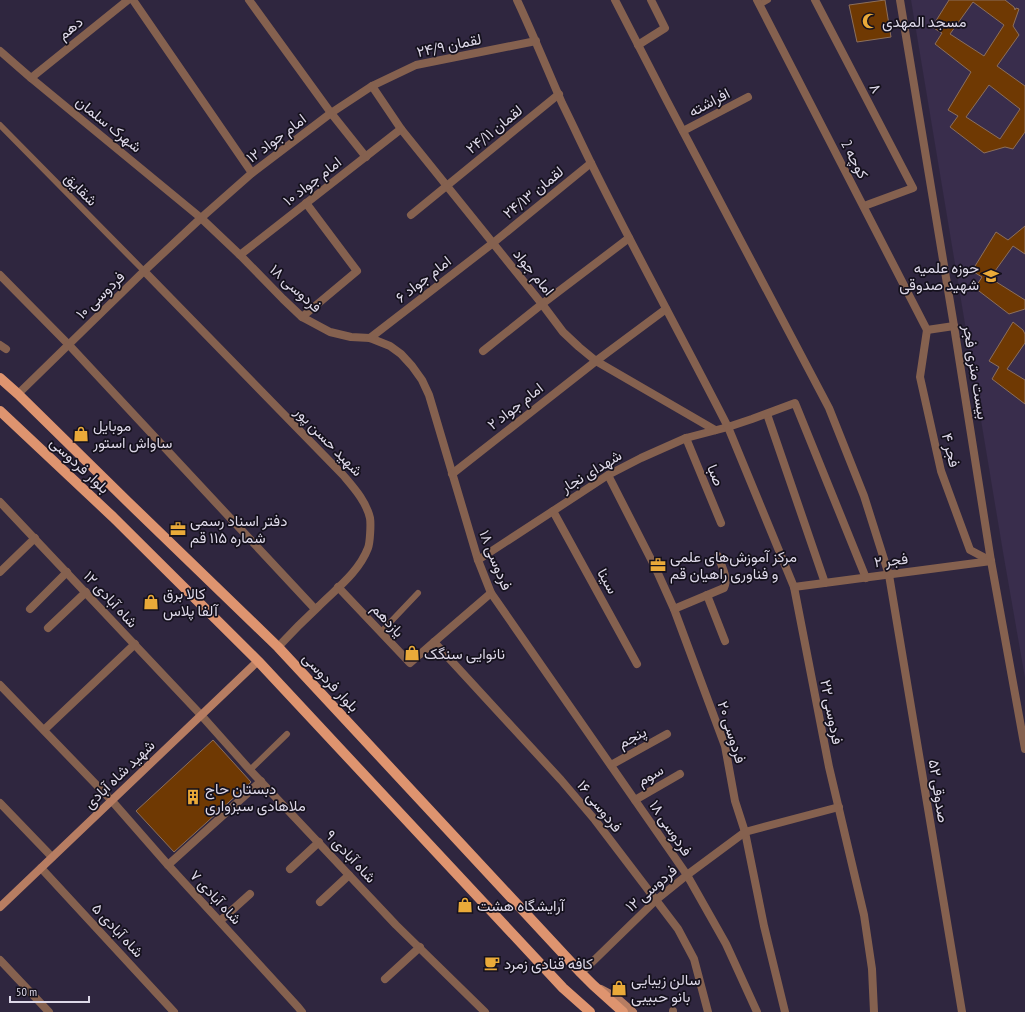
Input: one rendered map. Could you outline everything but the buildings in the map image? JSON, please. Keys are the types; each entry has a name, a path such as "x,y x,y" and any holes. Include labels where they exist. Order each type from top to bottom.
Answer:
{"main road":[{"name":"بلوار فردوسی","path":"0,378 278,647 581,973 593,985 616,997 633,1012"},
{"name":"بلوار فردوسی","path":"0,411 113,517 258,661 557,982 582,1008 590,1012"},
{"name":"شهید شاه آبادی","path":"0,906 258,661"},
{"path":"593,985 623,1012"}],"street":[{"name":"دهم","path":"31,78 128,0"},
{"path":"133,0 252,173"},
{"path":"250,0 331,113 366,157"},
{"name":"فردوسی ۲۲","path":"517,0 591,163 728,427 794,587 829,767 864,915 872,969 874,1012"},
{"name":"صدوقی ۵۲","path":"615,0 829,408 864,496 889,575 962,1012"},
{"path":"638,45 665,28 650,0"},
{"name":"۸","path":"814,0 913,188 864,206"},
{"name":"بیست متری فجر","path":"900,0 991,562 1025,749"},
{"name":"کوچه 2","path":"758,2 928,330"},
{"name":"لقمان ۲۴/۹","path":"372,86 416,65 536,41"},
{"name":"شهرک سلمان","path":"0,51 201,218"},
{"name":"امام جواد ۱۲","path":"201,218 252,173 331,113 372,86"},
{"name":"امام جواد","path":"372,86 401,129 563,332 596,361 715,430"},
{"name":"لقمان ۲۴/۱۱","path":"411,215 559,94"},
{"name":"افراشته","path":"683,131 748,97"},
{"name":"امام جواد ۱۰","path":"240,255 401,129"},
{"name":"لقمان ۲۴/۱۳","path":"493,243 591,163"},
{"path":"302,317 357,271 306,203"},
{"name":"فردوسی ۱۸","path":"201,218 302,317 330,332 351,337 370,338 390,346 401,354 422,380 429,395 478,560 492,593 687,875 726,944 757,1012"},
{"name":"فردوسی ۱۰","path":"18,394 144,271 201,218"},
{"path":"483,351 629,238"},
{"name":"امام جواد ۶","path":"370,338 493,243"},
{"name":"شهید حسن پور","path":"144,271 343,475 366,505 370,519 368,547 360,562 348,577 278,647"},
{"path":"0,275 69,345 315,609"},
{"name":"امام جواد ۲","path":"452,474 596,361 666,309"},
{"path":"928,330 954,326"},
{"name":"فجر ۴","path":"928,330 920,377 941,471 970,550 991,562"},
{"name":"شهدای نجار","path":"478,560 608,475 641,458 686,438 728,427 795,403 866,578"},
{"path":"767,414 825,583"},
{"name":"صبا","path":"686,438 721,523"},
{"name":"فردوسی ۲۰","path":"608,475 674,609 725,746 736,801 785,1012"},
{"name":"شاه آبادی ۱۲","path":"0,502 201,715"},
{"name":"سینا","path":"553,511 637,664"},
{"path":"0,572 35,538"},
{"path":"674,609 724,588 726,579 718,556"},
{"name":"فجر ۲","path":"794,587 991,562"},
{"path":"30,609 67,572"},
{"name":"یازدهم","path":"338,587 410,663 492,593"},
{"path":"48,628 86,592"},
{"path":"707,595 725,641"},
{"name":"فردوسی ۱۶","path":"434,642 561,780 595,820 678,929 694,959 708,1012"},
{"path":"44,730 135,644"},
{"name":"شاه آبادی ۷","path":"0,685 112,800 168,865 302,1012"},
{"name":"شاه آبادی ۹","path":"201,715 250,770 349,875 485,1012"},
{"name":"پنجم","path":"611,765 667,734"},
{"name":"سوم","path":"635,800 680,774"},
{"path":"168,865 261,781"},
{"path":"0,803 52,858"},
{"name":"فردوسی ۱۲","path":"581,973 656,900 744,832 839,807"},
{"path":"290,869 319,842"},
{"name":"شاه آبادی ۵","path":"41,868 174,1012"},
{"path":"320,902 349,875"},
{"path":"220,922 250,894"},
{"path":"385,979 420,948"},
{"path":"0,960 49,1012"}],"lane":[{"path":"758,2 768,0"},
{"name":"شقایق","path":"0,125 144,271"},
{"path":"381,632 418,593"},
{"path":"250,770 287,734"}],"shaded area":[{"name":"حوزه علمیه شهید صدوقی","path":"911,0 1025,0 1025,678 1003,552"}],"place":[{"name":"مسجد المهدی","path":"870,21"},
{"name":"حوزه علمیه شهید صدوقی","path":"991,276"},
{"name":"موبایل ساواش استور","path":"81,434"},
{"name":"دفتر اسناد رسمی شماره ۱۱۵ قم","path":"178,529"},
{"name":"مرکز آموزش‌های علمی و فناوری راهیان قم","path":"658,565"},
{"name":"کالا برق آلفا پلاس","path":"151,602"},
{"name":"نانوایی سنگک","path":"412,653"},
{"name":"دبستان حاج ملاهادی سبزواری","path":"193,797"},
{"name":"آرایشگاه هشت","path":"465,905"},
{"name":"کافه قنادی زمرد","path":"492,963"},
{"name":"سالن زیبایی بانو حبیبی","path":"619,988"}]}
